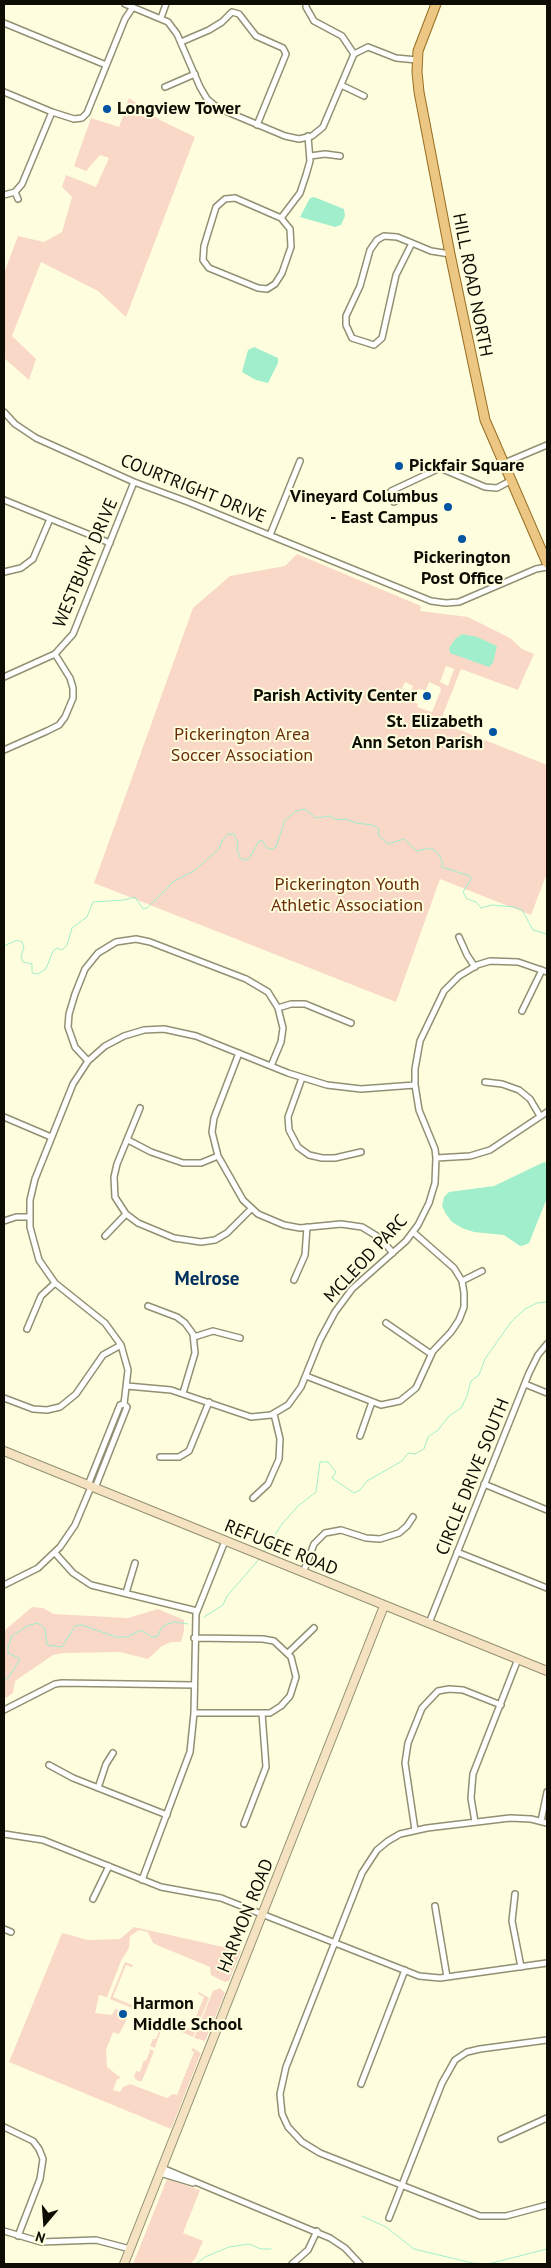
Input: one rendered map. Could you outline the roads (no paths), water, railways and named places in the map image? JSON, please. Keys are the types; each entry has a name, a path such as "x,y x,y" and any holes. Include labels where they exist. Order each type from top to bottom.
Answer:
{"main road":[{"name":"HILL ROAD NORTH","path":"436,4 422,37 417,60 419,92 479,402 502,464 547,565"},
{"name":"REFUGEE ROAD","path":"4,1451 547,1671"},
{"name":"HARMON ROAD","path":"124,2264 384,1606"}],"street":[{"path":"125,4 168,22 177,34 207,99 218,108 285,136 299,139 323,127 354,54 368,47 396,58 417,60"},
{"path":"161,18 166,4"},
{"path":"306,4 314,21 342,36 354,54"},
{"path":"4,92 52,112 74,119 82,118 87,113 125,19 134,7"},
{"path":"181,42 216,26 232,12 239,14 256,36 282,48 286,54 257,125"},
{"path":"4,22 106,65"},
{"path":"165,87 195,74"},
{"path":"341,85 364,96"},
{"path":"4,195 15,192 22,184 52,112"},
{"path":"281,218 300,193 310,156 308,136"},
{"path":"310,156 325,154 340,156"},
{"path":"15,192 18,199"},
{"path":"235,198 281,218 290,229 291,247 282,273 272,287 267,289 258,288 205,265 202,254 204,246 216,207 225,199 235,198"},
{"path":"412,243 396,275 382,338 374,345 352,338 346,325 346,316 360,286 370,250 377,240 384,236 397,237 412,243 431,251 450,254"},
{"name":"COURTRIGHT DRIVE","path":"4,412 15,424 36,438 134,482 270,535 431,602 459,602 547,565"},
{"path":"502,464 547,445"},
{"path":"270,535 300,461"},
{"path":"394,502 391,491 440,468 486,487 496,488 510,481"},
{"name":"WESTBURY DRIVE","path":"4,677 55,654 65,646 73,634 134,482"},
{"path":"4,500 110,543"},
{"path":"4,572 22,568 33,558 50,519"},
{"path":"4,750 48,731 59,725 65,717 73,698 73,688 70,678 55,654"},
{"path":"459,937 467,955 475,966"},
{"path":"88,1061 72,1041 68,1028 69,1014 89,963 101,950 116,942 136,939 150,942 246,979 268,992 278,1008 283,1021 282,1035 271,1066"},
{"name":"MCLEOD PARC","path":"274,1414 293,1399 306,1376 335,1312 352,1289 393,1253 413,1232 432,1196 436,1176 435,1148 419,1110 415,1085 417,1055 434,1009 448,985 475,966 490,962 504,960 518,962 544,971"},
{"path":"522,1011 544,971"},
{"path":"278,1008 291,1004 305,1004 351,1023"},
{"path":"4,1585 29,1574 55,1554 75,1525 91,1487 120,1405 124,1404 128,1386 128,1363 121,1344 105,1323 54,1283 35,1250 29,1217 33,1185 72,1084 88,1061 115,1040 135,1032 155,1028 185,1032 302,1078 327,1085 350,1088 415,1085"},
{"path":"239,1053 213,1125 213,1139 218,1156 240,1196 251,1209 277,1223 307,1228 341,1224 362,1227 380,1238 393,1253"},
{"path":"302,1078 288,1116 289,1130 298,1147 309,1155 322,1158 335,1158 361,1152"},
{"path":"485,1082 502,1084 519,1090 530,1099 540,1116"},
{"path":"140,1108 117,1164 114,1184 118,1203 126,1214 138,1223 174,1238 201,1242 214,1240 227,1233 251,1209"},
{"path":"436,1158 470,1156 490,1150 508,1140 547,1112"},
{"path":"4,1117 52,1137"},
{"path":"128,1140 151,1152 183,1163 201,1162 218,1156"},
{"path":"105,1236 126,1214"},
{"path":"4,1220 29,1217"},
{"path":"294,1280 306,1248 307,1228"},
{"path":"306,1376 372,1402 388,1405 405,1399 416,1388 431,1354 460,1320 464,1300 462,1282 450,1263 413,1232"},
{"path":"462,1282 482,1271"},
{"path":"27,1329 41,1296 54,1283"},
{"path":"148,1306 170,1313 180,1319 189,1328 194,1337 196,1347 194,1360 183,1393"},
{"path":"386,1323 431,1354"},
{"path":"194,1337 213,1331 240,1338"},
{"path":"4,1398 40,1410 60,1407 76,1394 103,1355 121,1344"},
{"name":"CIRCLE DRIVE SOUTH","path":"428,1623 525,1384 538,1355 547,1344"},
{"path":"525,1384 547,1393"},
{"path":"128,1386 183,1393 244,1416 258,1417 274,1414 280,1439 279,1459 268,1484 253,1498"},
{"path":"160,1457 179,1458 189,1451 209,1402"},
{"path":"360,1436 372,1402"},
{"path":"484,1484 547,1510"},
{"path":"303,1573 314,1544 325,1533 341,1530 366,1538 380,1539 399,1533 413,1517"},
{"path":"142,1880 190,1752 194,1713 194,1638 197,1611 225,1541"},
{"path":"457,1552 547,1588"},
{"path":"55,1554 84,1581 197,1611"},
{"path":"126,1593 135,1563"},
{"path":"288,1653 314,1628"},
{"path":"194,1638 263,1639 276,1643 288,1653 295,1670 293,1690 281,1706 270,1713 194,1713"},
{"path":"475,1822 471,1798 473,1774 518,1660"},
{"path":"4,1710 54,1684 194,1685"},
{"path":"415,1830 405,1766 406,1753 411,1733 426,1703 438,1691 456,1689 501,1705"},
{"path":"244,1824 266,1767 262,1713"},
{"path":"98,1788 106,1764 113,1754"},
{"path":"49,1765 60,1773 167,1815"},
{"path":"541,1821 547,1792"},
{"path":"547,1823 517,1818 415,1830 388,1841 372,1855 362,1873 282,2080 282,2114 293,2132 314,2150 471,2214 486,2217 525,2212 547,2205"},
{"path":"4,1834 43,1840 162,1887 221,1898 426,1977 447,1977 547,1963"},
{"path":"93,1899 108,1866"},
{"path":"514,1894 512,1914 521,1967"},
{"path":"435,1906 447,1977"},
{"path":"4,1929 11,1932"},
{"path":"361,2084 405,1970"},
{"path":"389,2218 442,2083 455,2060 467,2052 480,2049 547,2040"},
{"path":"501,2139 547,2118"},
{"path":"4,2127 33,2141 43,2159 40,2179 18,2236"},
{"path":"161,2170 199,2183 317,2231 340,2244 360,2264"},
{"path":"4,2231 48,2242 103,2241 130,2249"},
{"path":"292,2264 308,2250 317,2231"}],"waterway":[{"path":"4,946 17,940 22,942 24,947 21,957 23,962 32,964 32,973 38,974 46,969 53,951 57,948 62,950 67,945 72,928 87,917 93,902 124,900 135,897 143,909 147,908 174,881 194,871 219,849 222,841 228,834 234,834 238,843 237,849 240,858 244,860 249,859 259,841 262,840 267,848 272,849 276,847 285,820 296,811 305,809 316,818 330,816 337,820 345,819 356,823 373,825 379,829 378,835 388,844 404,839 417,851 430,848 437,852 442,860 442,867 470,876 471,879 463,892 467,899 476,902 481,908 492,905 514,907 522,910 533,930 547,934"},
{"path":"264,1552 282,1524 298,1506 316,1492 320,1462 328,1462 336,1472 332,1478 354,1493 360,1490 367,1481 402,1461 408,1453 415,1454 424,1449 428,1437 438,1430 449,1416 461,1408 471,1381 479,1375 485,1359 511,1322 525,1309 537,1303 547,1302"},
{"path":"204,1617 223,1605 227,1596 261,1557"},
{"path":"4,1680 9,1677 20,1659 8,1653 8,1646 12,1636 27,1626 38,1623 45,1629 47,1645 62,1647 75,1626 82,1625 116,1637 127,1637 141,1630 152,1637 158,1636 161,1628 167,1624 175,1622 188,1624"},
{"path":"362,2216 386,2227 414,2249 472,2263 487,2264"},
{"path":"196,2264 205,2257 229,2247 249,2244 261,2249 271,2249"},
{"path":"488,2264 547,2249"}],"place":[{"name":"Longview Tower","path":"107,109"},
{"name":"Pickfair Square","path":"399,466"},
{"name":"Vineyard Columbus - East Campus","path":"448,507"},
{"name":"Pickerington Post Office","path":"462,539"},
{"name":"Parish Activity Center","path":"427,696"},
{"name":"St. Elizabeth Ann Seton Parish","path":"493,732"},
{"name":"Harmon Middle School","path":"123,2014"}],"district":[{"name":"Melrose","path":"207,1280"}],"park label":[{"name":"Pickerington Area Soccer Association","path":"242,745"},
{"name":"Pickerington Youth Athletic Association","path":"347,895"}]}
